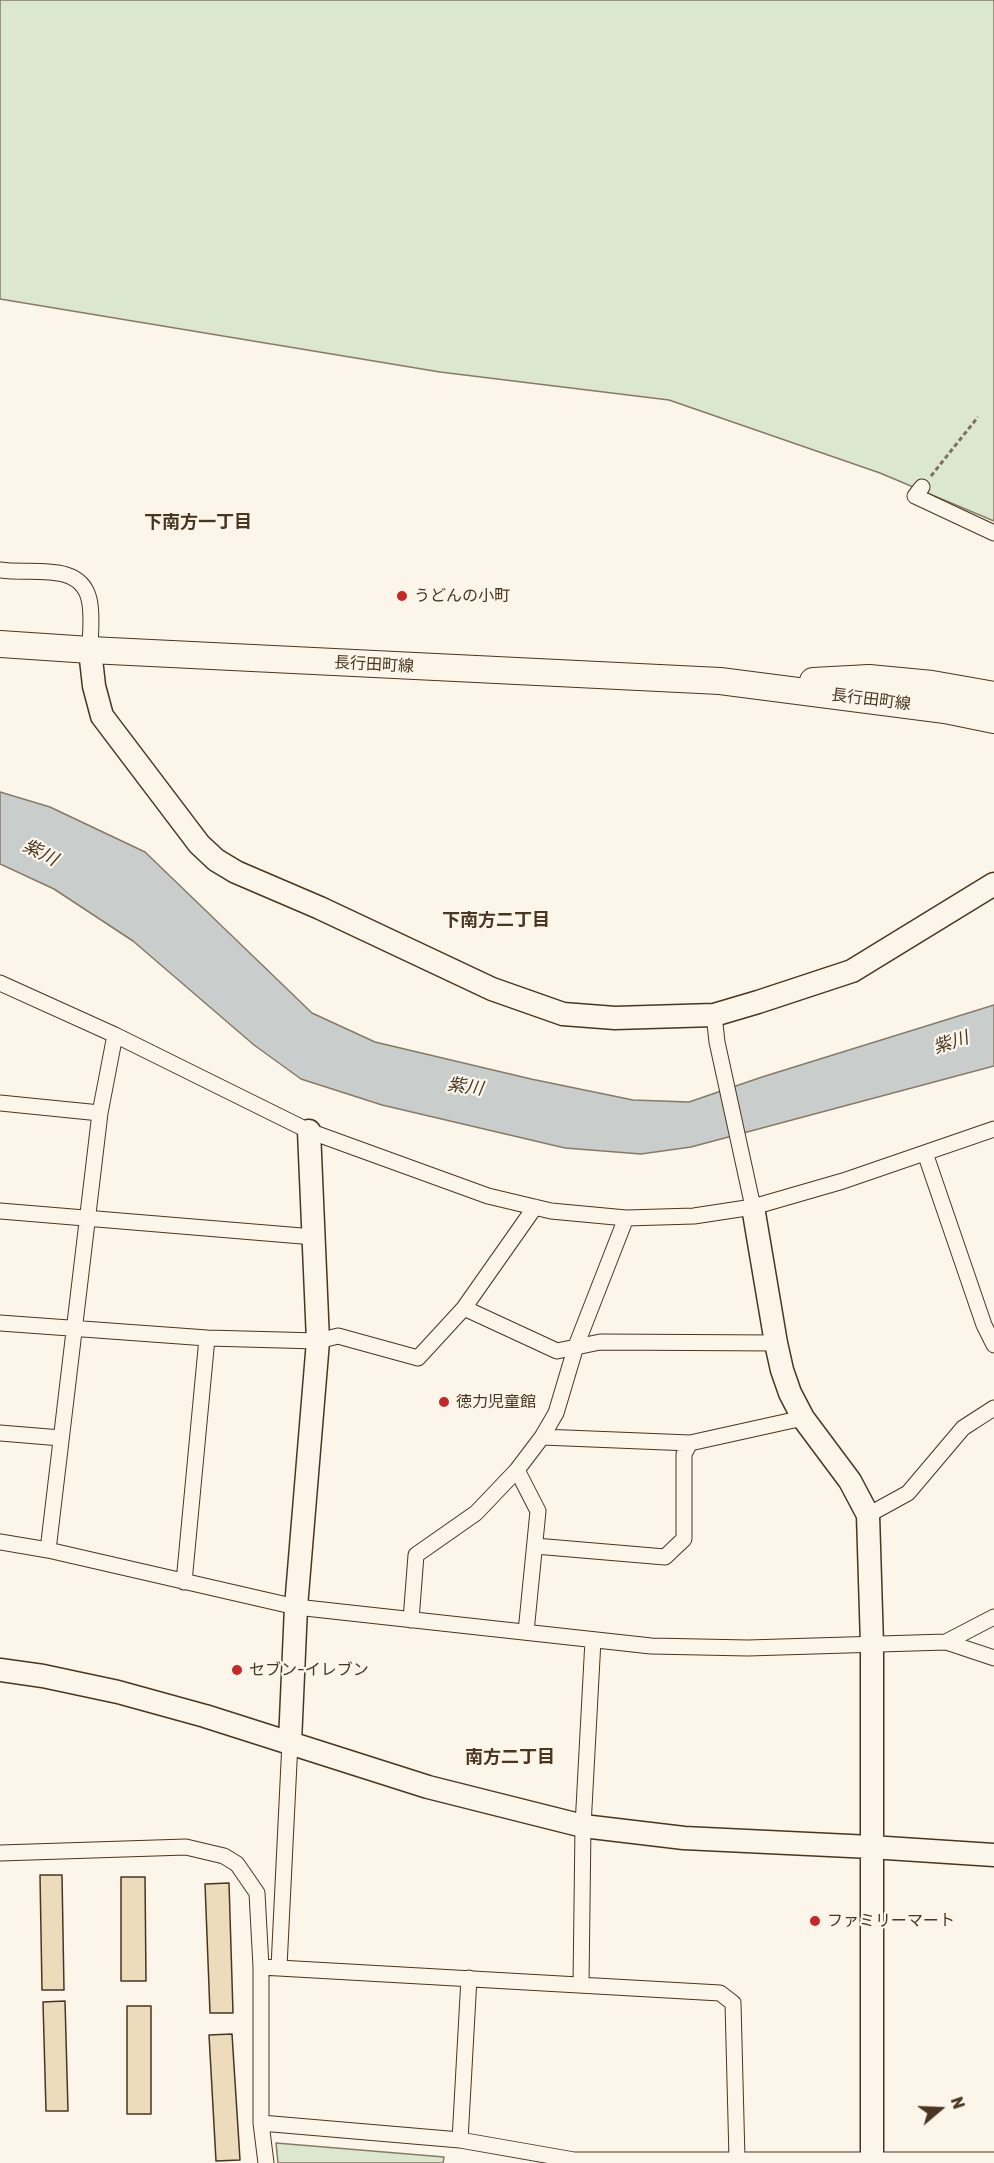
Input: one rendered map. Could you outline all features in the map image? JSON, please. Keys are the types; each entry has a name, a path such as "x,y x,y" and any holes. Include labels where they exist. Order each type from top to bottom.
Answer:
{"main road":[{"name":"長行田町線","path":"0,644 720,681 945,710 994,720"},
{"name":"長行田町線","path":"747,684 869,678 932,684 994,695"}],"street":[{"path":"922,487 915,496 994,533"},
{"path":"0,570 70,575 83,584 89,600 90,650 94,686 102,716 199,844 216,860 236,872 320,908 492,989 563,1014 615,1018 714,1015 758,1002 852,971 994,884"},
{"path":"0,983 115,1035 309,1131 488,1196 551,1211 626,1218 694,1216 753,1207 843,1181 994,1129"},
{"path":"714,1015 717,1042 753,1207 782,1370 790,1393 803,1418 850,1481 868,1515 872,1645 872,2162"},
{"path":"48,1550 100,1113 115,1035"},
{"path":"0,1103 100,1113"},
{"path":"279,1967 296,1607 318,1341 309,1131"},
{"path":"925,1153 984,1325 994,1345"},
{"path":"0,1323 207,1338 318,1341 338,1336 418,1358 464,1308 535,1208"},
{"path":"0,1211 314,1237"},
{"path":"411,1620 416,1554 476,1513 517,1470 542,1437 556,1413 576,1346 626,1218"},
{"path":"464,1308 556,1351 600,1342 776,1343"},
{"path":"184,1582 207,1338"},
{"path":"868,1515 908,1492 963,1428 994,1408"},
{"path":"542,1437 690,1443 803,1418"},
{"path":"0,1433 61,1438"},
{"path":"535,1546 665,1557 684,1539 684,1454 690,1443"},
{"path":"517,1470 538,1511 526,1632"},
{"path":"0,1542 48,1550 296,1607 651,1646 747,1648 946,1642 994,1658"},
{"path":"946,1642 994,1617"},
{"path":"581,1984 583,1826 593,1640"},
{"path":"0,1670 43,1676 118,1692 290,1742 428,1787 583,1826 684,1838 872,1846 994,1855"},
{"path":"0,1853 186,1847 224,1856 237,1864 257,1893 261,1967 261,2123 266,2163"},
{"path":"261,1967 720,1993 733,2003 737,2159"},
{"path":"460,2140 470,1978"},
{"path":"261,2123 460,2140 574,2161 994,2160"}],"path":[{"path":"922,487 978,417"}],"green space":[{"path":"0,0 994,0 994,521 880,473 669,400 440,372 0,299"},
{"path":"276,2143 444,2157 443,2163 278,2163"}],"water":[{"name":"紫川","path":"0,792 50,807 145,852 312,1013 375,1042 531,1079 633,1100 689,1102 994,1005 994,1066 691,1147 641,1154 565,1148 382,1105 301,1079 254,1045 133,941 54,889 0,864"}],"building":[{"path":"40,1875 62,1875 64,1990 42,1990"},
{"path":"121,1877 145,1877 146,1981 121,1981"},
{"path":"229,1883 233,2013 210,2013 205,1884"},
{"path":"65,2001 68,2111 46,2111 43,2002"},
{"path":"127,2006 151,2006 151,2114 127,2114"},
{"path":"232,2034 240,2160 216,2161 209,2035"}],"place":[{"name":"うどんの小町","path":"402,596"},
{"name":"徳力児童館","path":"444,1402"},
{"name":"セブン-イレブン","path":"237,1670"},
{"name":"ファミリーマート","path":"815,1921"}],"district":[{"name":"下南方一丁目","path":"198,523"},
{"name":"下南方二丁目","path":"496,921"},
{"name":"南方二丁目","path":"510,1758"}]}
